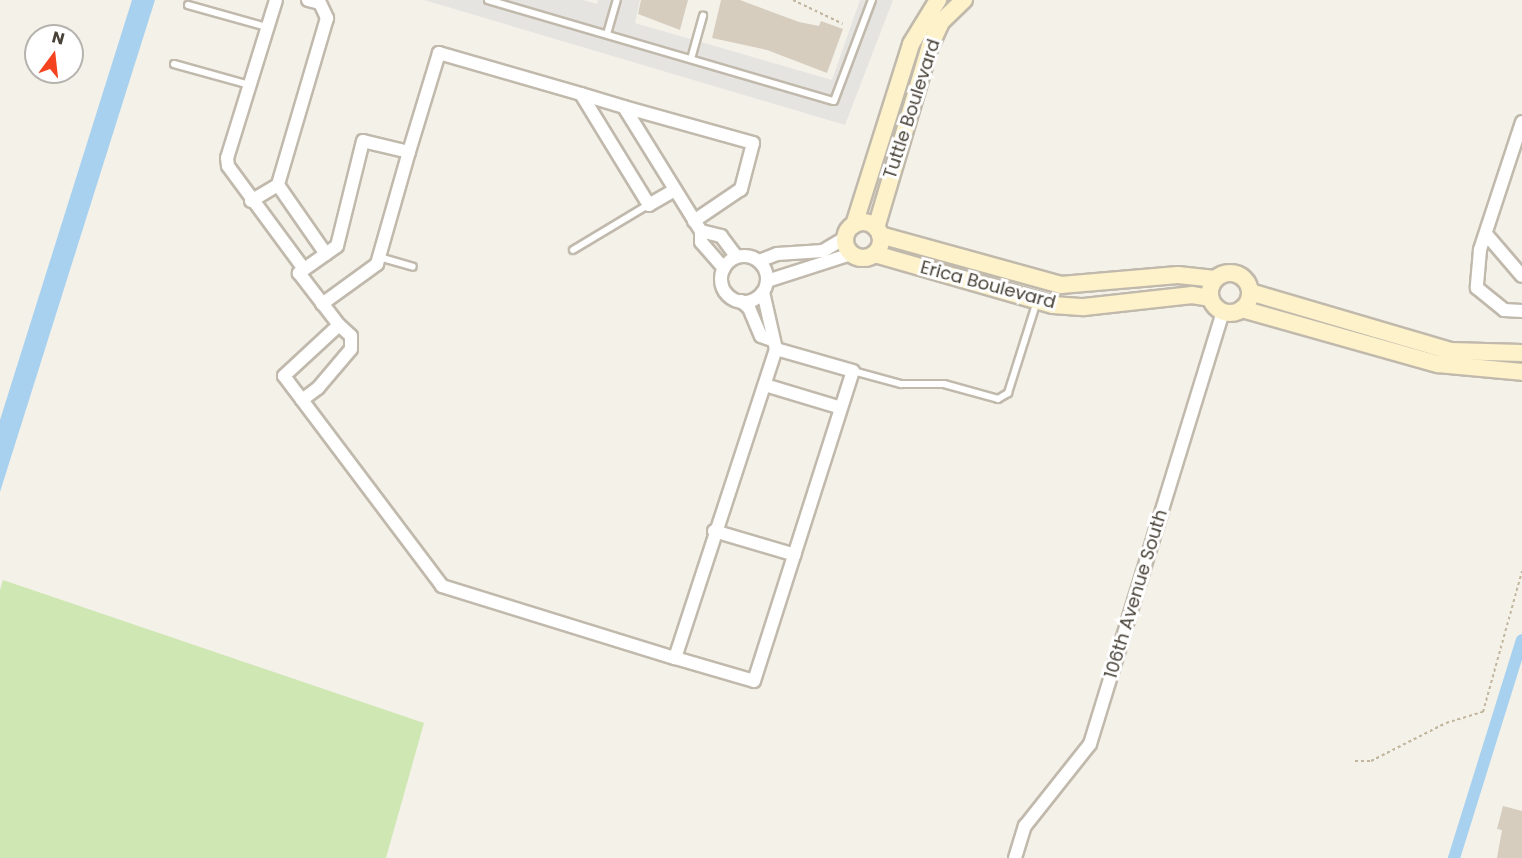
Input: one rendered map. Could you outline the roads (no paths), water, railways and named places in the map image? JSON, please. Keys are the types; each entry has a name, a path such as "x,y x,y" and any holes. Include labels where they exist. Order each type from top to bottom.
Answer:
{"street":[{"path":"276,0 227,158 228,166 251,201 303,269"},
{"path":"251,201 278,185 327,18 320,3 308,0"},
{"name":"Tuttle Boulevard","path":"850,239 911,44 924,17 938,0"},
{"name":"Tuttle Boulevard","path":"875,254 878,231 930,46 941,22 964,0"},
{"path":"322,304 377,264 439,53 753,143 741,189 697,226"},
{"path":"581,94 649,205 673,191"},
{"path":"339,325 284,376 442,585 754,681 853,371 774,345 761,336 749,308 723,288 724,268 701,242 697,226 673,191 624,107"},
{"path":"1522,122 1486,234 1477,288 1504,310 1522,311"},
{"path":"302,400 318,388 351,350 351,336 339,325 299,273 337,246 363,141 409,152"},
{"path":"278,185 326,254"},
{"name":"Erica Boulevard","path":"1210,298 1192,295 1084,307 1038,300 875,254 864,259 850,239 865,222 878,231 1061,285 1178,275 1215,279"},
{"path":"697,226 721,237 737,257 759,261 777,254 823,251 850,239"},
{"path":"1486,234 1522,276"},
{"path":"741,302 756,299 765,286 850,239"},
{"path":"724,268 737,257"},
{"path":"675,658 714,531 765,385 774,345 775,331 759,261"},
{"path":"1242,309 1250,292 1246,280 1234,272 1215,279 1210,298 1223,312 1242,309 1438,364 1522,372"},
{"path":"1250,292 1450,351 1522,353"},
{"name":"106th Avenue South","path":"1015,858 1025,826 1090,744 1223,312"},
{"path":"765,385 842,408"},
{"path":"714,531 795,555"}],"lane":[{"path":"488,0 834,101 872,0"},
{"path":"607,34 617,0"},
{"path":"189,5 267,27"},
{"path":"691,59 703,16"},
{"path":"174,64 249,85"},
{"path":"573,250 649,205"},
{"path":"378,257 413,267"},
{"path":"853,371 901,384 944,384 998,399 1008,393 1038,300"}],"water":[{"path":"132,0 155,0 0,492 0,420"}],"waterway":[{"path":"1454,858 1522,640"}]}
